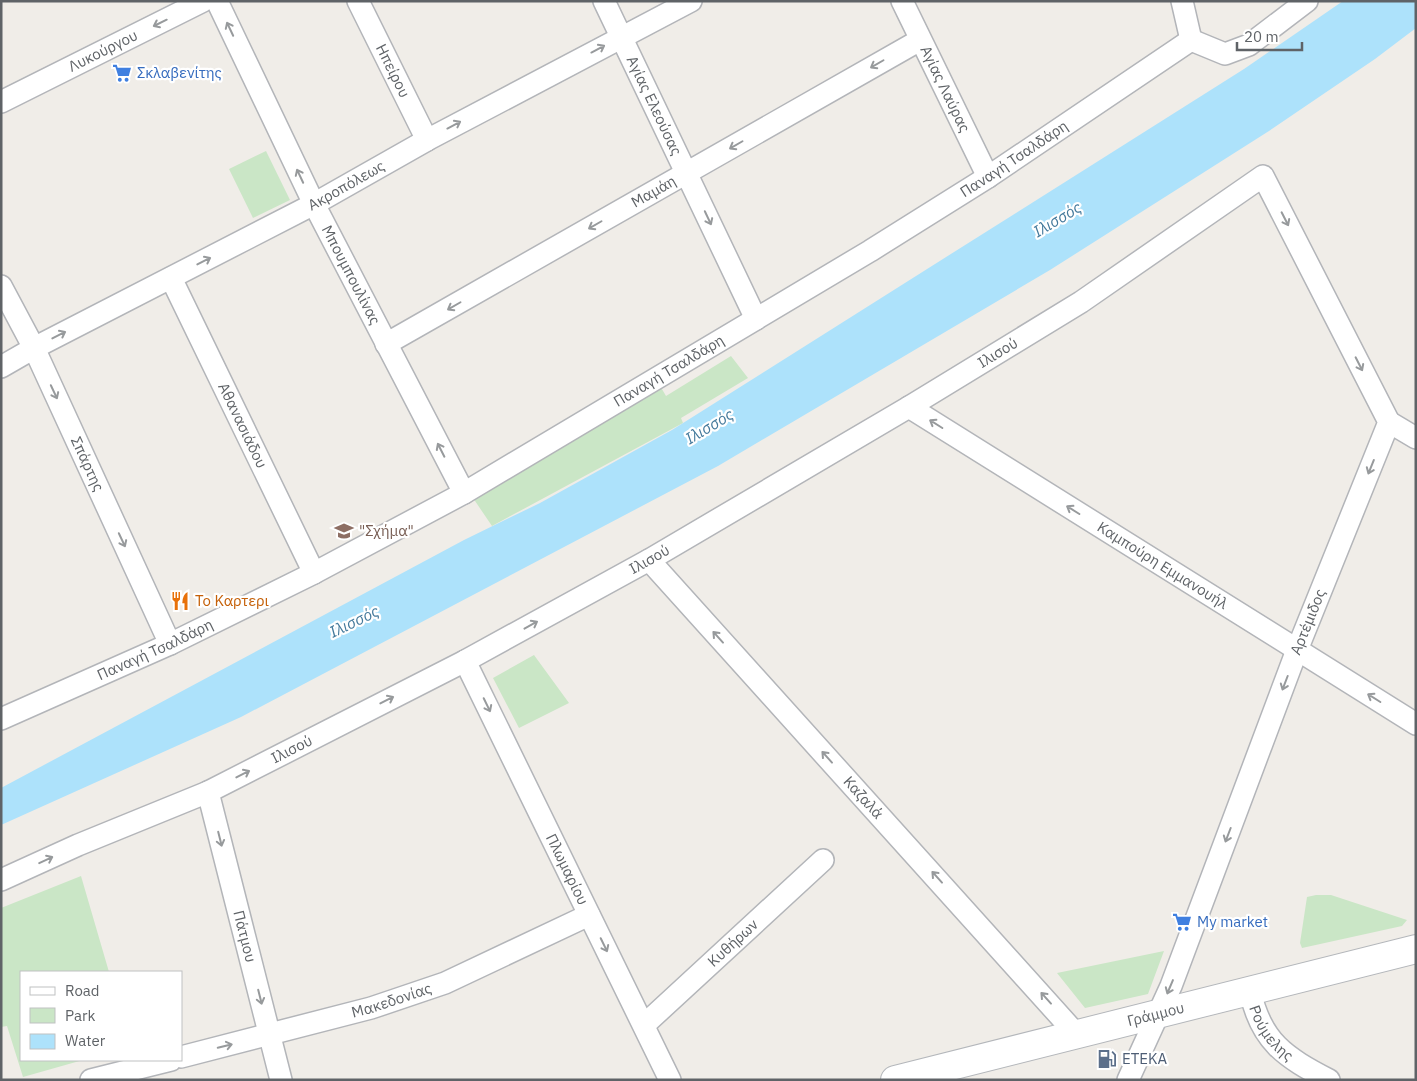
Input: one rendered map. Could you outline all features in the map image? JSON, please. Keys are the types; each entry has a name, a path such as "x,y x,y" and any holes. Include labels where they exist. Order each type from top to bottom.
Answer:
{"street":[{"name":"Λυκούργου","path":"1,102 204,1"},
{"name":"Μπουμπουλίνας","path":"217,1 314,204 464,493"},
{"name":"Ηπείρου","path":"358,1 427,140"},
{"name":"Αγίας Ελεούσας","path":"604,1 756,319"},
{"name":"Ακροπόλεως","path":"1,367 34,348 314,204 427,140 691,1"},
{"name":"Αγίας Λαύρας","path":"902,1 988,177"},
{"path":"1182,1 1191,40 1225,54 1249,45 1307,1"},
{"name":"Μαμάη","path":"386,344 920,40"},
{"name":"Παναγή Τσαλδάρη","path":"3,715 170,644 314,574 464,493 870,251 988,177 1191,40"},
{"name":"Ιλισού","path":"1,880 78,845 208,792 465,661 649,560 909,407 1081,302 1263,176 1389,422"},
{"name":"Αθανασιάδου","path":"171,278 314,574"},
{"name":"Σπάρτης","path":"1,286 34,348 170,644"},
{"name":"Καμπούρη Εμμανουήλ","path":"909,407 1416,724"},
{"path":"1389,422 1416,438"},
{"name":"Αρτέμιδος","path":"1128,1080 1171,986 1297,650 1389,422"},
{"name":"Καζαλά","path":"649,560 1077,1035"},
{"name":"Πλωμαρίου","path":"465,661 670,1080"},
{"name":"Πάτμου","path":"208,792 280,1080"},
{"name":"Κυθήρων","path":"644,1025 823,860"},
{"name":"Μακεδονίας","path":"182,1057 370,1008 444,983 589,915"},
{"name":"Γράμμου","path":"895,1080 1416,949"},
{"name":"Ρούμελης","path":"1250,992 1254,1011 1267,1037 1286,1054 1329,1080"},
{"path":"91,1080 167,1061"}],"green space":[{"path":"266,151 290,200 253,218 229,169"},
{"path":"731,356 748,378 681,418 683,423 492,526 473,498 659,384 666,396"},
{"path":"534,655 569,703 519,728 493,678"},
{"path":"81,876 109,971 20,971 20,1061 79,1061 23,1077 7,1026 1,1027 1,908"},
{"path":"1331,895 1407,920 1402,926 1302,948 1300,943 1307,897"},
{"path":"1164,951 1148,994 1085,1008 1057,973"}],"water":[{"name":"Ιλισσός","path":"1343,1 1416,1 1416,28 1375,59 1269,131 1050,270 718,466 241,717 1,825 1,788 464,540 540,503 672,430 1244,69"}],"place":[{"name":"Σκλαβενίτης","path":"122,73"},
{"name":"\"Σχήμα\"","path":"344,531"},
{"name":"Το Καρτερι","path":"180,601"},
{"name":"My market","path":"1182,922"},
{"name":"ΕΤΕΚΑ","path":"1107,1059"}]}
